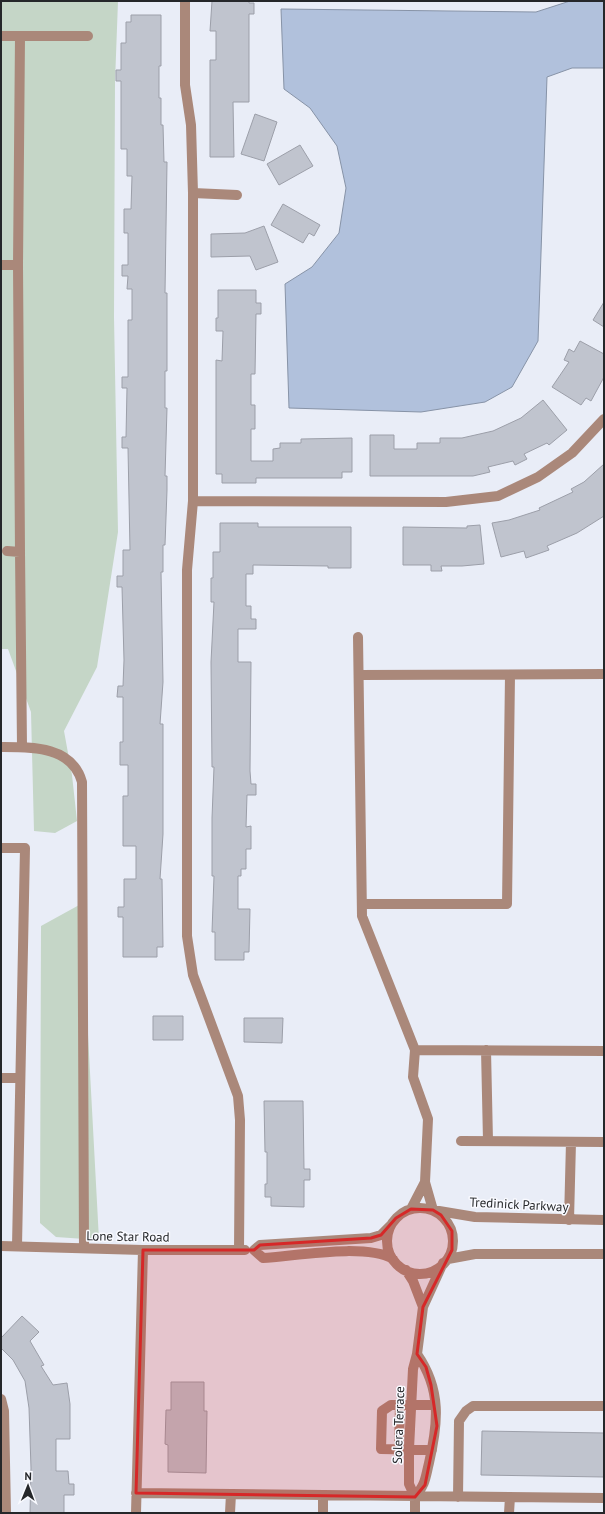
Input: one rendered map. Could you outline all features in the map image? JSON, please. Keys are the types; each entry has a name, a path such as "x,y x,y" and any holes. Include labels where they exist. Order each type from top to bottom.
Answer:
{"street":[{"path":"185,1 185,85 191,125 193,193 193,501 187,570 187,936 193,975 238,1096 240,1120 239,1250"},
{"path":"1,36 88,36"},
{"path":"20,37 18,265 22,747"},
{"path":"193,193 237,195"},
{"path":"1,265 18,265"},
{"path":"193,501 446,502 498,496 538,477 572,453 604,419"},
{"path":"7,551 20,552"},
{"path":"358,638 362,916 415,1050 413,1077 428,1119 426,1182 433,1210"},
{"path":"362,904 507,904 510,674"},
{"path":"359,675 604,674"},
{"path":"1,747 22,747 47,750 65,757 79,771 82,782 84,1248"},
{"path":"1,848 25,848 16,1246"},
{"path":"415,1050 604,1051"},
{"path":"486,1050 488,1141"},
{"path":"1,1078 20,1078"},
{"path":"461,1141 604,1142"},
{"path":"569,1220 571,1142"},
{"path":"411,1209 426,1182"},
{"path":"422,1208 433,1210 448,1222 452,1231 452,1250 446,1261 438,1268 426,1273 414,1273 406,1270 393,1259 388,1242 391,1225 403,1212 411,1209 422,1208"},
{"name":"Tredinick Parkway","path":"433,1210 475,1217 604,1220"},
{"name":"Lone Star Road","path":"1,1246 143,1250 254,1250 260,1245 371,1238 381,1235 391,1225"},
{"path":"136,1513 143,1250"},
{"name":"Lone Star Road","path":"254,1250 263,1258 366,1251 384,1254 393,1259"},
{"path":"446,1261 475,1254 604,1254"},
{"name":"Solera Terrace","path":"416,1497 409,1484 409,1449 413,1369 417,1354 423,1307 446,1261"},
{"name":"Solera Terrace","path":"406,1270 413,1281 423,1307"},
{"name":"Solera Terrace","path":"415,1513 416,1497 424,1485 437,1426 436,1405 426,1367 417,1354"},
{"path":"1,1399 4,1411 6,1513"},
{"path":"399,1449 400,1404"},
{"path":"432,1450 381,1450 382,1411 391,1405 400,1404 436,1405"},
{"path":"458,1497 459,1421 466,1410 473,1406 604,1406"},
{"path":"136,1493 604,1498"},
{"path":"230,1513 231,1494"},
{"path":"323,1495 323,1513"},
{"path":"509,1513 510,1497"}],"highlighted area":[{"path":"411,1209 433,1210 441,1215 452,1231 452,1250 423,1307 417,1354 426,1367 431,1385 437,1426 425,1485 415,1497 136,1493 143,1250 254,1250 260,1245 371,1238 381,1235 396,1218"}],"green space":[{"path":"1,1 118,1 115,82 114,317 118,532 97,667 64,731 72,775 77,821 55,833 34,831 31,712 8,649 1,649"},
{"path":"81,904 99,1240 56,1237 40,1223 41,926"}],"water":[{"path":"570,1 604,1 604,68 572,68 547,77 538,341 512,387 485,402 421,412 289,408 285,284 312,267 339,233 346,188 337,146 310,108 284,89 281,9 536,12"}],"building":[{"path":"212,1 249,1 249,3 254,3 254,14 249,14 249,102 233,102 234,157 210,157 210,60 216,60 216,31 210,31"},
{"path":"131,15 161,15 161,66 159,66 159,98 161,98 161,125 163,125 164,162 167,162 165,293 167,293 167,371 165,371 165,408 167,408 165,476 167,476 167,490 165,545 163,545 163,572 161,572 163,682 160,724 163,724 163,834 160,879 162,879 163,947 157,947 157,957 123,957 123,917 118,917 118,907 124,907 124,879 136,879 136,846 123,846 123,796 128,796 128,765 120,765 120,742 123,742 123,697 117,697 118,686 123,686 124,660 122,587 117,587 117,576 123,576 123,550 130,550 128,448 122,448 122,437 126,437 127,388 122,388 122,377 128,377 128,320 132,320 132,289 127,289 128,276 122,276 122,265 128,265 128,233 124,233 124,209 131,209 132,176 127,176 127,149 121,149 121,81 116,81 116,70 121,70 121,43 126,43 126,22 131,22"},
{"path":"255,114 277,122 264,161 241,154"},
{"path":"300,145 313,166 279,185 267,164"},
{"path":"283,204 320,225 314,236 309,233 303,243 271,225"},
{"path":"264,226 278,262 256,270 250,256 211,257 211,234 245,233"},
{"path":"218,290 256,290 256,303 261,303 261,314 256,314 255,374 251,374 251,405 255,405 255,429 251,429 251,461 273,461 273,449 280,448 280,443 301,443 301,439 352,438 352,472 342,472 342,478 256,478 256,483 222,483 222,474 216,474 216,360 222,361 223,331 216,331 216,318 218,318"},
{"path":"604,302 604,327 593,320"},
{"path":"580,341 604,354 604,377 591,401 586,398 581,405 552,387 569,362 564,360 569,349 574,352"},
{"path":"543,400 567,430 549,445 547,443 524,454 527,459 515,465 513,461 488,467 490,472 473,476 370,476 370,435 394,435 394,449 417,449 417,443 440,443 440,438 462,438 493,431 521,418"},
{"path":"604,464 604,516 577,533 547,546 549,550 526,558 524,551 501,557 492,523 509,520 540,510 539,508 573,492 571,489 584,482"},
{"path":"220,523 258,523 258,527 351,527 351,568 328,568 328,566 253,565 253,574 246,574 246,606 251,606 251,619 256,619 256,629 238,629 238,662 251,662 250,771 251,784 256,784 256,795 247,795 246,827 251,826 251,849 246,849 246,869 241,869 241,876 238,876 238,909 250,909 249,952 244,952 244,960 215,960 215,932 212,932 214,876 212,876 212,818 214,767 212,767 211,662 214,602 211,602 211,578 213,578 213,552 220,552"},
{"path":"480,525 484,564 441,566 442,571 431,571 431,565 403,565 403,527 467,528 467,526"},
{"path":"153,1016 183,1016 183,1040 153,1040"},
{"path":"244,1018 283,1018 282,1043 244,1042"},
{"path":"264,1101 303,1101 304,1169 310,1169 310,1180 304,1180 304,1207 271,1206 271,1197 265,1197 265,1184 267,1184 267,1152 265,1152"},
{"path":"22,1316 39,1332 30,1341 44,1365 41,1366 53,1385 67,1383 70,1404 70,1439 56,1439 56,1471 68,1471 69,1484 74,1484 74,1495 64,1495 64,1513 30,1513 31,1468 29,1408 25,1381 13,1360 1,1348 1,1338"},
{"path":"171,1382 204,1382 204,1411 207,1411 206,1473 168,1472 168,1445 165,1444 166,1410 171,1410"},
{"path":"482,1431 604,1433 604,1477 481,1475"}]}
